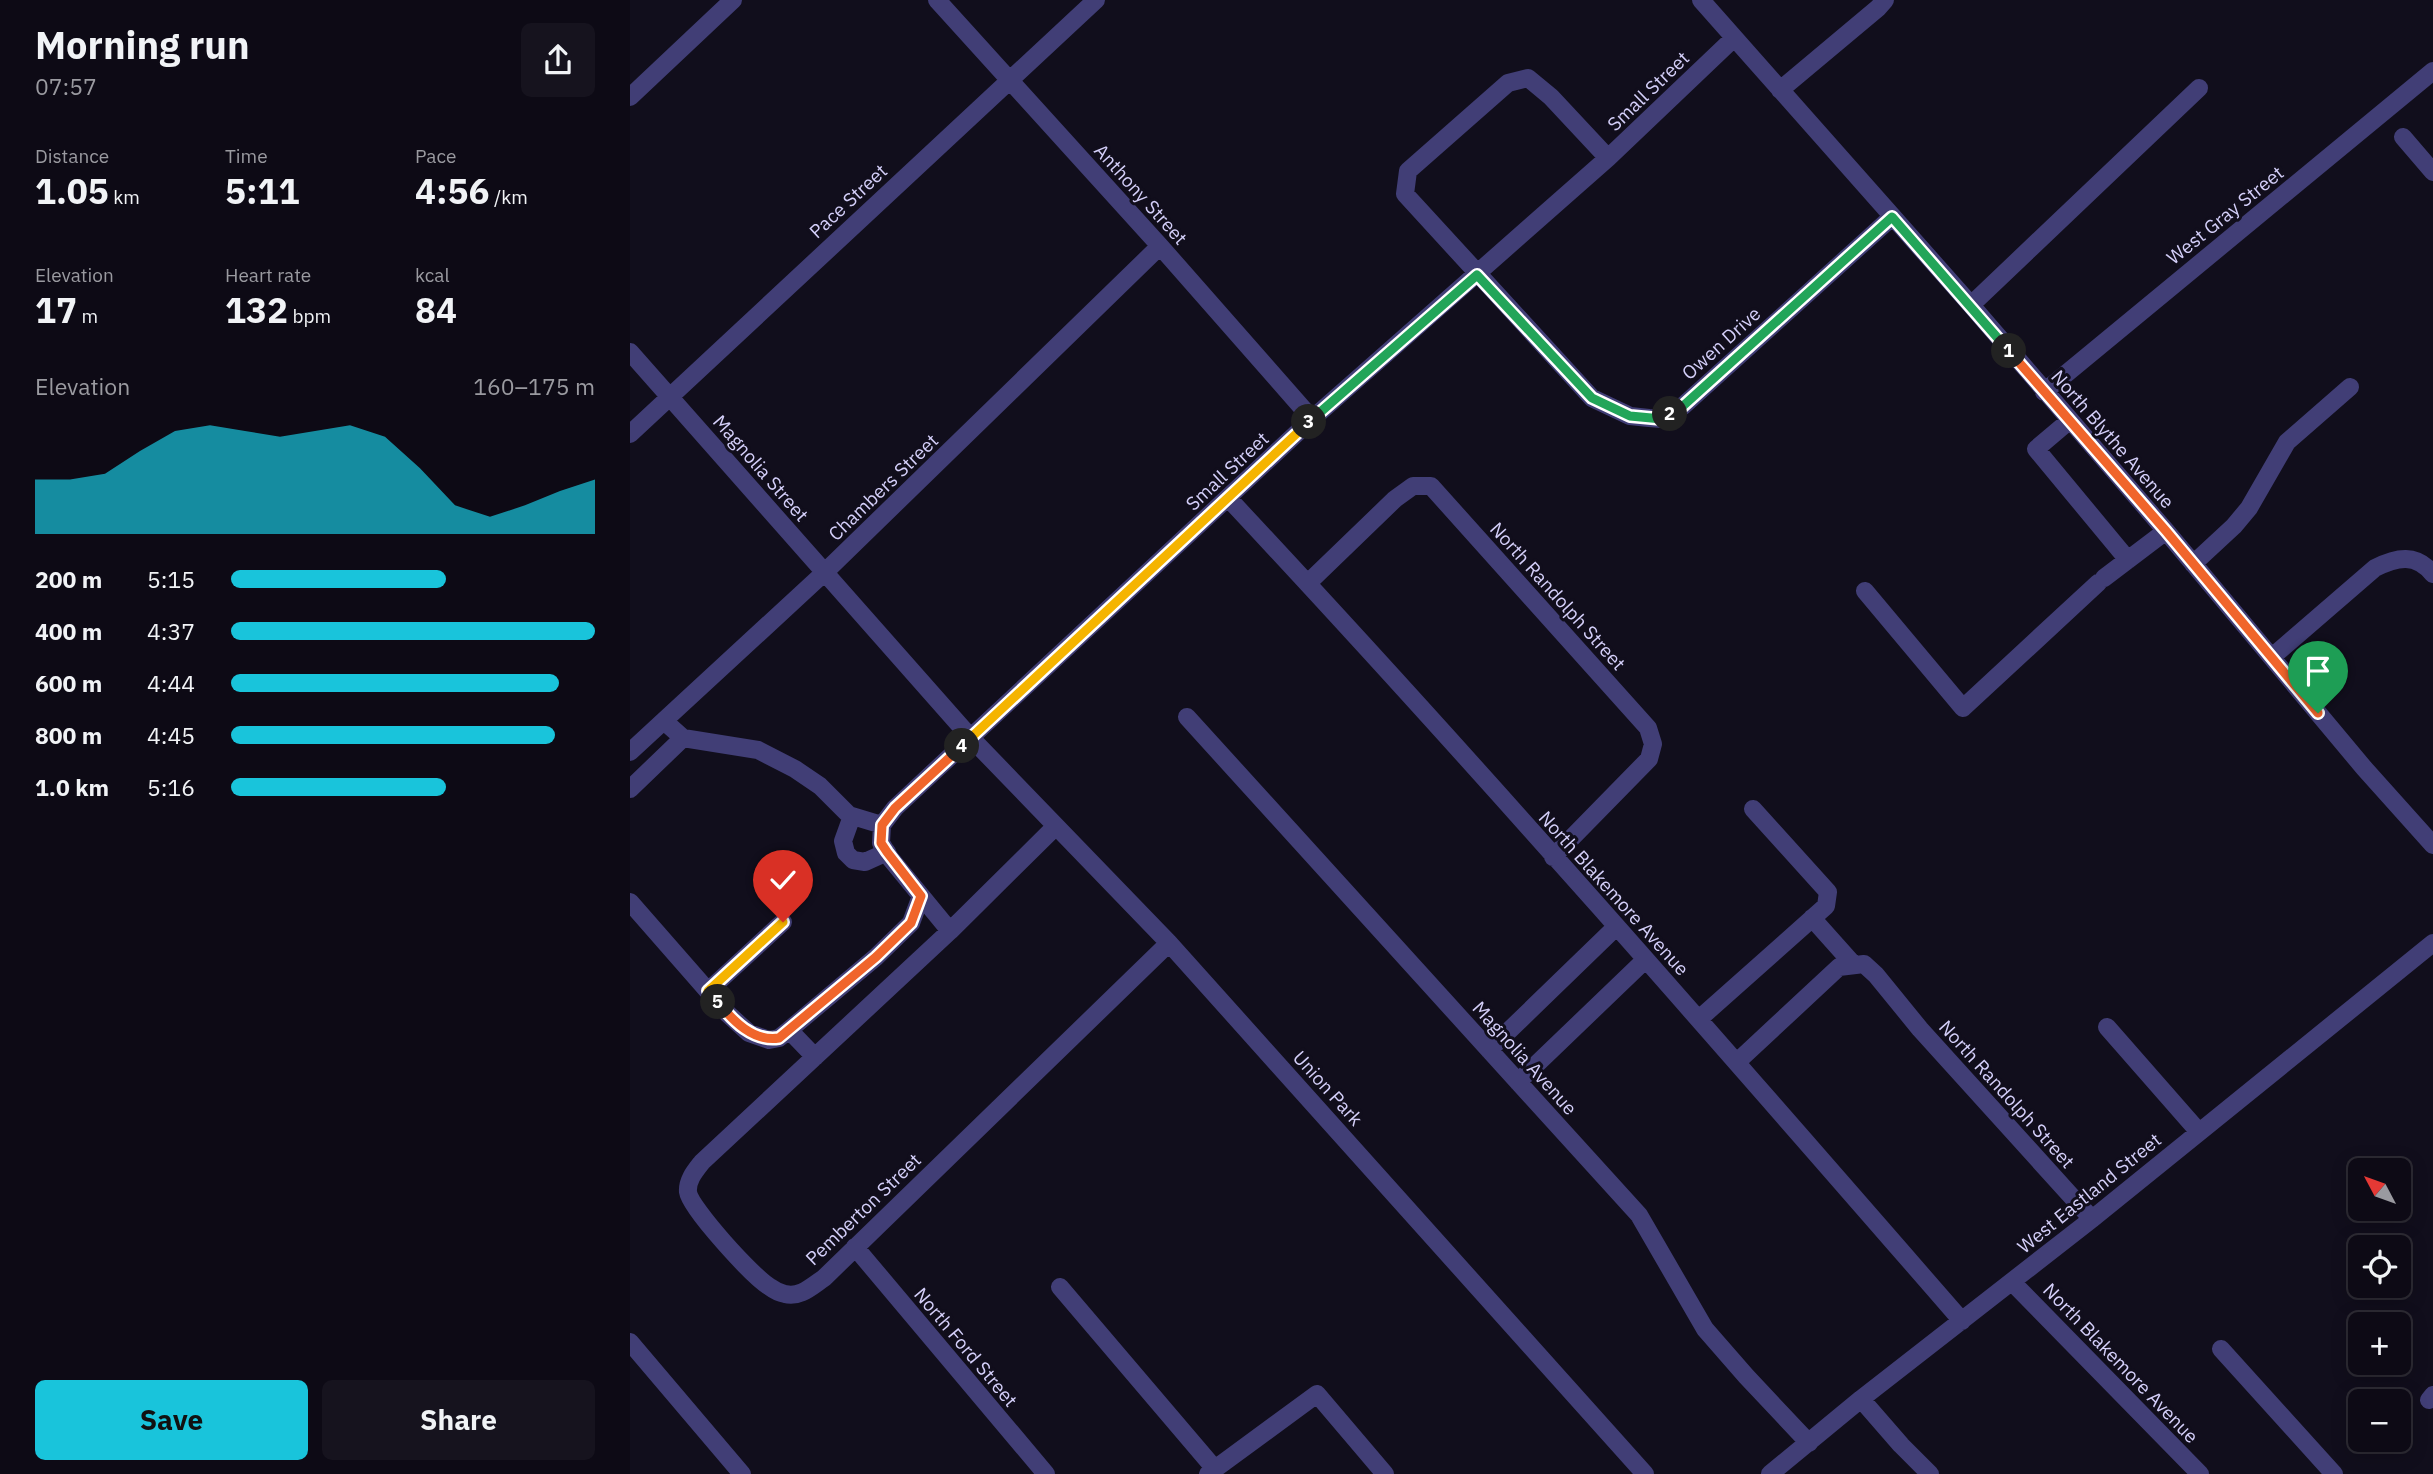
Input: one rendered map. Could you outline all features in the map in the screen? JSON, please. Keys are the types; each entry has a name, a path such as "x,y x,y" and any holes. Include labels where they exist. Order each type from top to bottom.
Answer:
{"street":[{"path":"630,97 733,0"},
{"name":"Anthony Street","path":"937,0 1160,246 1311,419"},
{"name":"Pace Street","path":"630,434 1096,0"},
{"name":"North Blythe Avenue","path":"1702,0 2166,531 2364,768 2433,845"},
{"path":"1780,90 1885,0"},
{"name":"Small Street","path":"882,825 895,808 1311,419 1608,158 1734,37"},
{"name":"West Gray Street","path":"2044,392 2433,71"},
{"name":"Owen Drive","path":"1608,158 1551,97 1528,78 1508,83 1408,171 1405,194 1592,398 1630,416 1662,419 1683,406 1892,217"},
{"path":"1970,305 2199,89"},
{"path":"2403,136 2433,172"},
{"name":"Chambers Street","path":"630,752 825,572 1160,246"},
{"name":"Magnolia Street","path":"630,352 971,738"},
{"path":"2193,564 2234,526 2249,508 2287,442 2350,387"},
{"path":"2069,421 2036,449 2128,560"},
{"name":"North Randolph Street","path":"1308,583 1395,499 1413,486 1431,486 1648,728 1653,744 1649,760 1553,857"},
{"name":"North Blakemore Avenue","path":"1228,498 1308,583 1699,1019 1962,1321"},
{"path":"1865,591 1963,708 2101,581 2166,531"},
{"path":"2272,657 2375,568 2394,559 2414,560 2426,565 2433,574"},
{"name":"Magnolia Avenue","path":"1187,717 1639,1215 1705,1329 1809,1444"},
{"path":"664,721 683,738 758,750 795,769 820,786 852,816 882,825 881,843 950,931"},
{"path":"630,789 683,738"},
{"name":"Union Park","path":"971,738 1169,943 1645,1474"},
{"path":"1699,1019 1826,906 1828,892 1753,809"},
{"path":"852,816 843,841 846,853 853,860 865,862 887,852"},
{"name":"Pemberton Street","path":"1055,827 950,931 702,1162 691,1176 688,1192 693,1204 730,1250 768,1287 787,1295 806,1292 824,1278 1169,943"},
{"path":"630,902 727,1014 749,1033 769,1040 779,1038 876,957 911,923 921,896"},
{"name":"North Randolph Street","path":"1812,918 1854,965 1864,964 1876,975 1920,1029 2092,1219"},
{"path":"708,991 783,922"},
{"path":"1489,1049 1616,927"},
{"name":"West Eastland Street","path":"1770,1474 1792,1468 1809,1444 1861,1399 2092,1219 2433,943"},
{"path":"1518,1082 1645,960"},
{"path":"1737,1062 1839,967 1854,965"},
{"path":"2107,1027 2199,1132"},
{"path":"789,1030 815,1057"},
{"name":"North Ford Street","path":"855,1247 1046,1474"},
{"name":"North Blakemore Avenue","path":"2012,1282 2200,1474"},
{"path":"1060,1287 1212,1471 1317,1394 1385,1474"},
{"path":"630,1342 742,1474"},
{"path":"2221,1349 2333,1474"},
{"path":"1861,1399 1901,1446 1930,1474"}],"route":[{"path":"783,922 708,991 727,1014 749,1033 769,1040 779,1038 789,1030 876,957 911,923 921,896 881,843 882,825 895,808 1311,419 1477,275 1592,398 1630,416 1662,419 1683,406 1892,217 2166,531 2318,713"}]}
